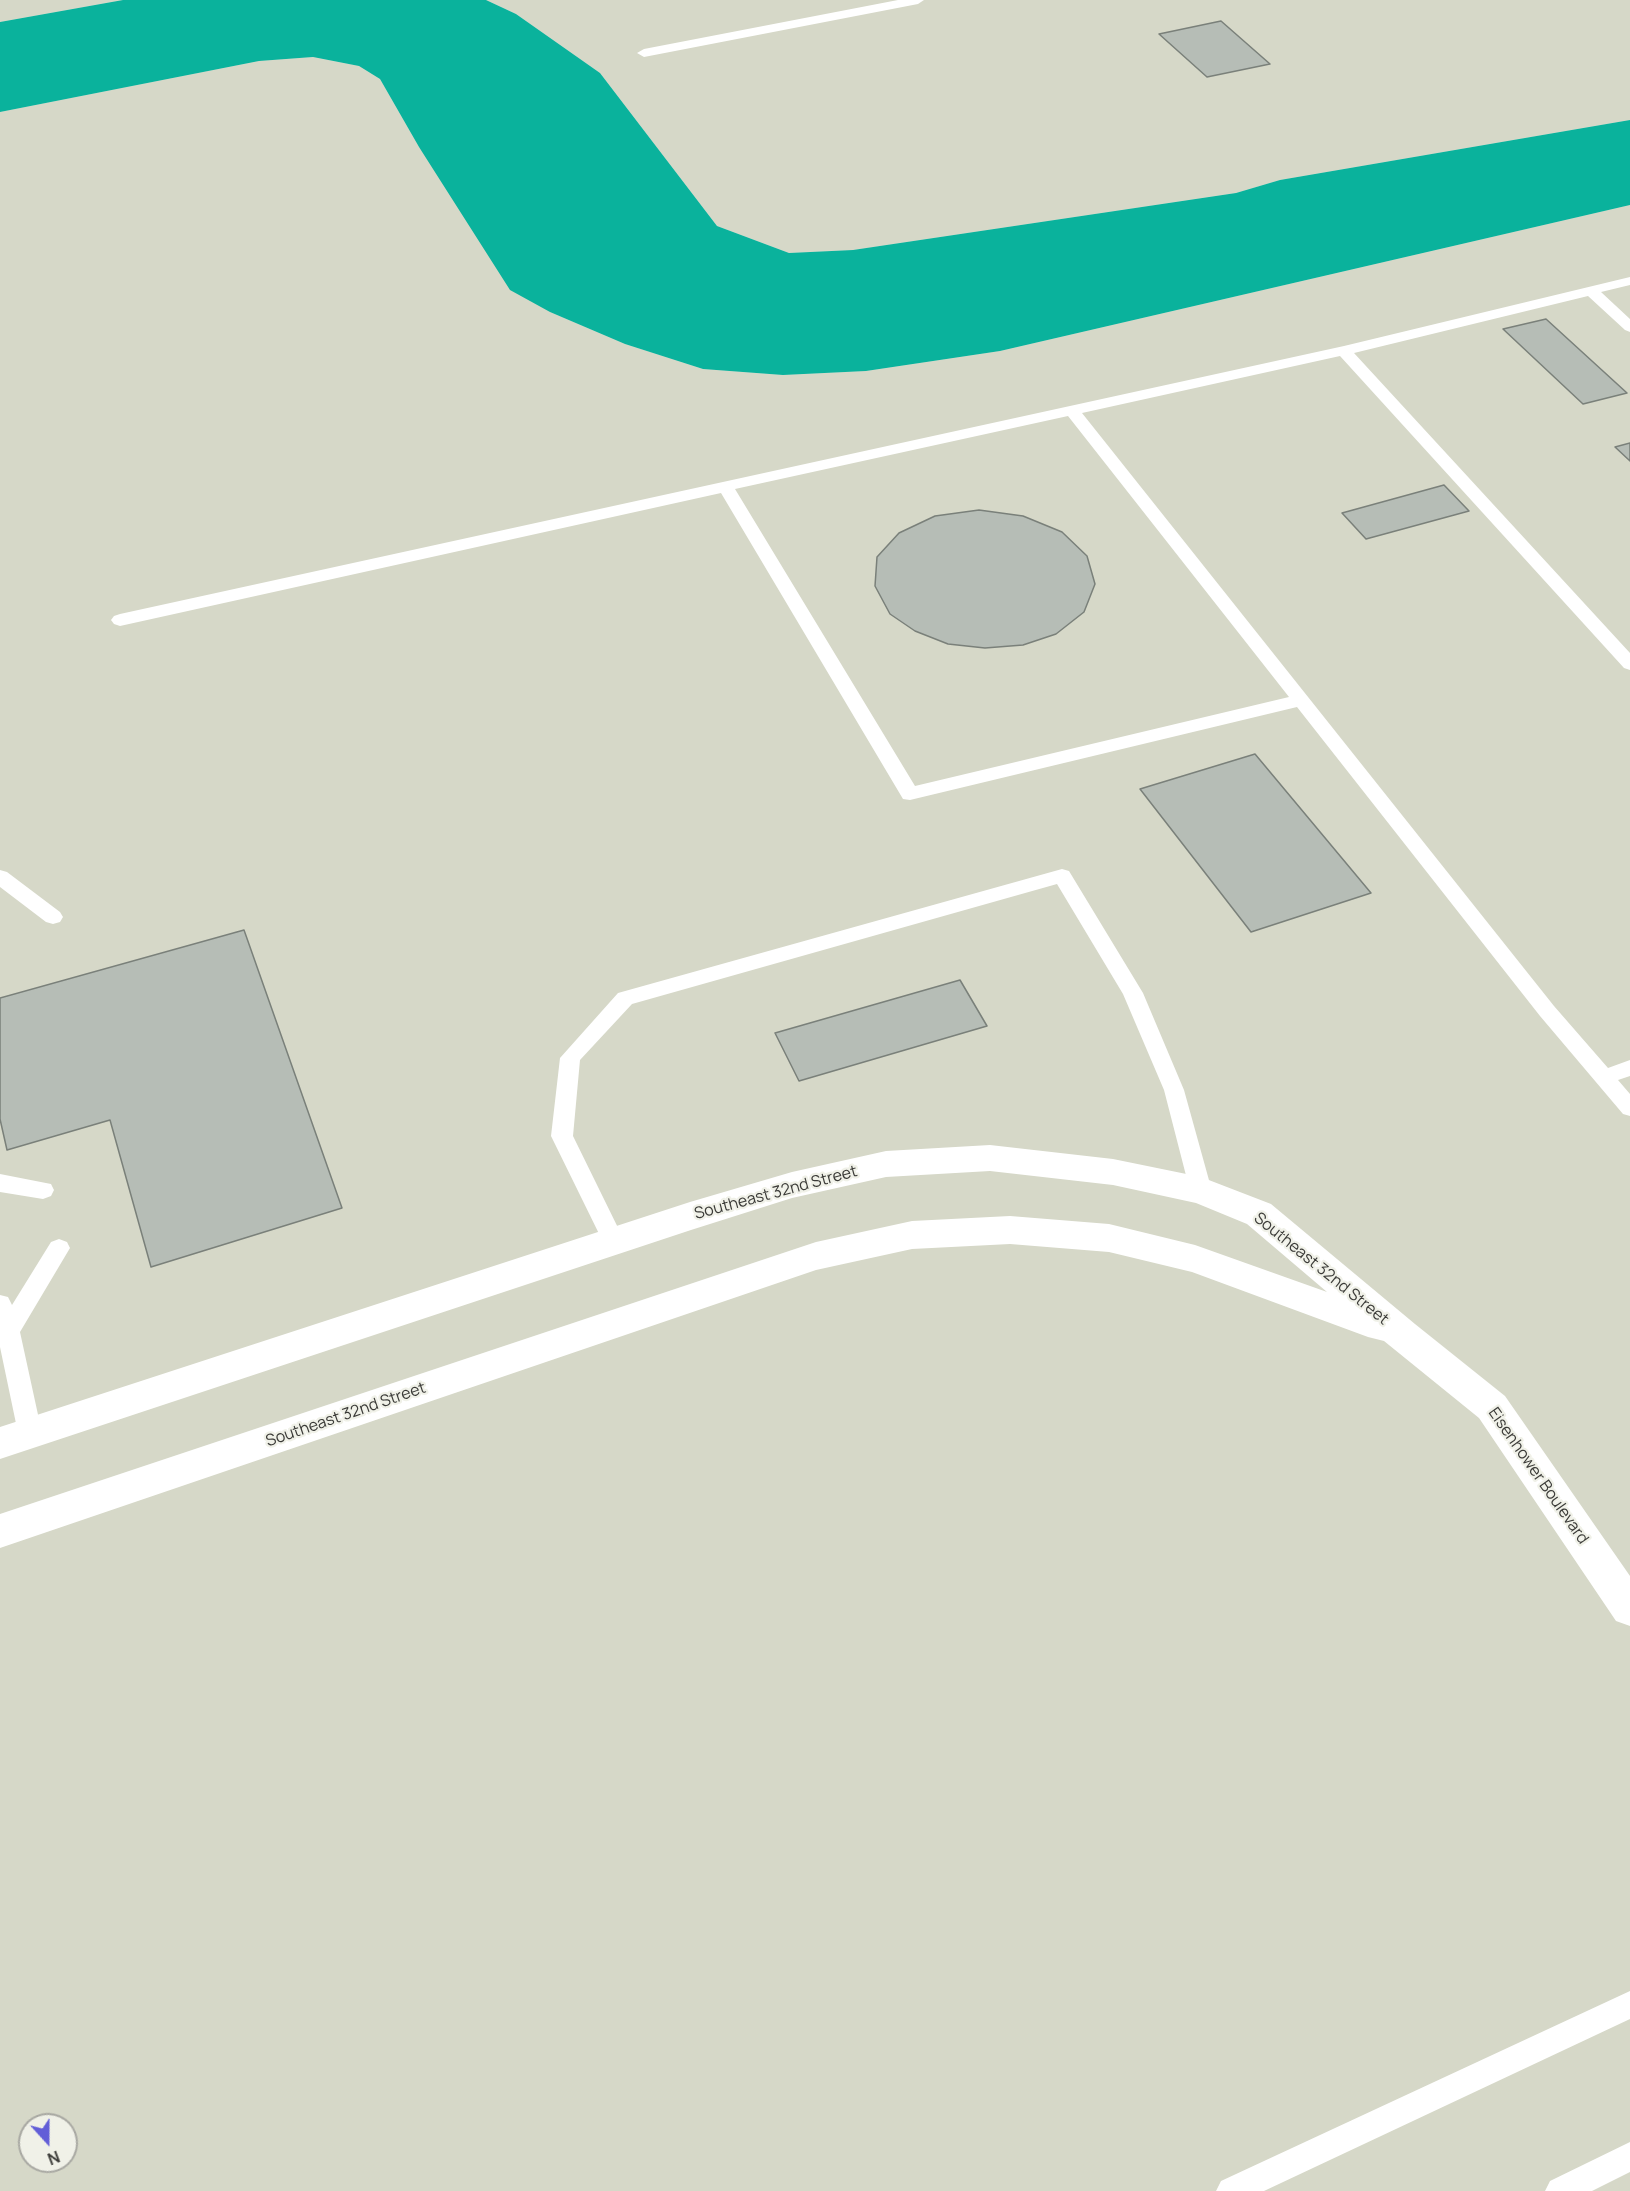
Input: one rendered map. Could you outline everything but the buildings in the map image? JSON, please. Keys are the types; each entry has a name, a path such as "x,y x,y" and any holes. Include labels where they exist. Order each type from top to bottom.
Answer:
{"street":[{"name":"Southeast 32nd Street","path":"15,1438 792,1185 886,1164 990,1158 1113,1172 1201,1191 1259,1214 1402,1335"},
{"name":"Southeast 32nd Street","path":"0,1531 816,1256 912,1235 1010,1230 1109,1238 1195,1259 1402,1335"},
{"name":"Eisenhower Boulevard","path":"1402,1335 1492,1407 1630,1608"}],"lane":[{"path":"644,53 918,0"},
{"path":"120,620 1344,351 1630,281"},
{"path":"1591,291 1630,327"},
{"path":"1344,351 1630,664"},
{"path":"1072,410 1547,1011 1630,1108"},
{"path":"726,486 910,794 1302,700"},
{"path":"614,1242 562,1136 570,1058 625,998 1062,876 1134,993 1174,1089 1201,1191"},
{"path":"0,877 53,917"},
{"path":"1604,1077 1630,1068"},
{"path":"0,1183 43,1190"},
{"path":"8,1330 59,1248"},
{"path":"0,1304 8,1330 15,1438"},
{"path":"1231,2191 1630,2006"},
{"path":"1560,2191 1630,2157"}],"shaded area":[{"path":"0,0 123,0 0,22"},
{"path":"486,0 1630,0 1630,120 1280,180 1236,193 853,250 789,253 717,226 600,73 516,14"},
{"path":"313,57 359,66 380,79 419,147 550,312 625,344 703,369 783,375 866,371 1000,351 1630,205 1630,2191 0,2191 0,112 259,61"}],"water":[{"path":"123,0 486,0 516,14 600,73 717,226 789,253 853,250 1236,193 1280,180 1630,120 1630,205 1000,351 866,371 783,375 703,369 625,344 550,312 510,290 419,147 380,79 359,66 313,57 259,61 0,112 0,22"}]}
